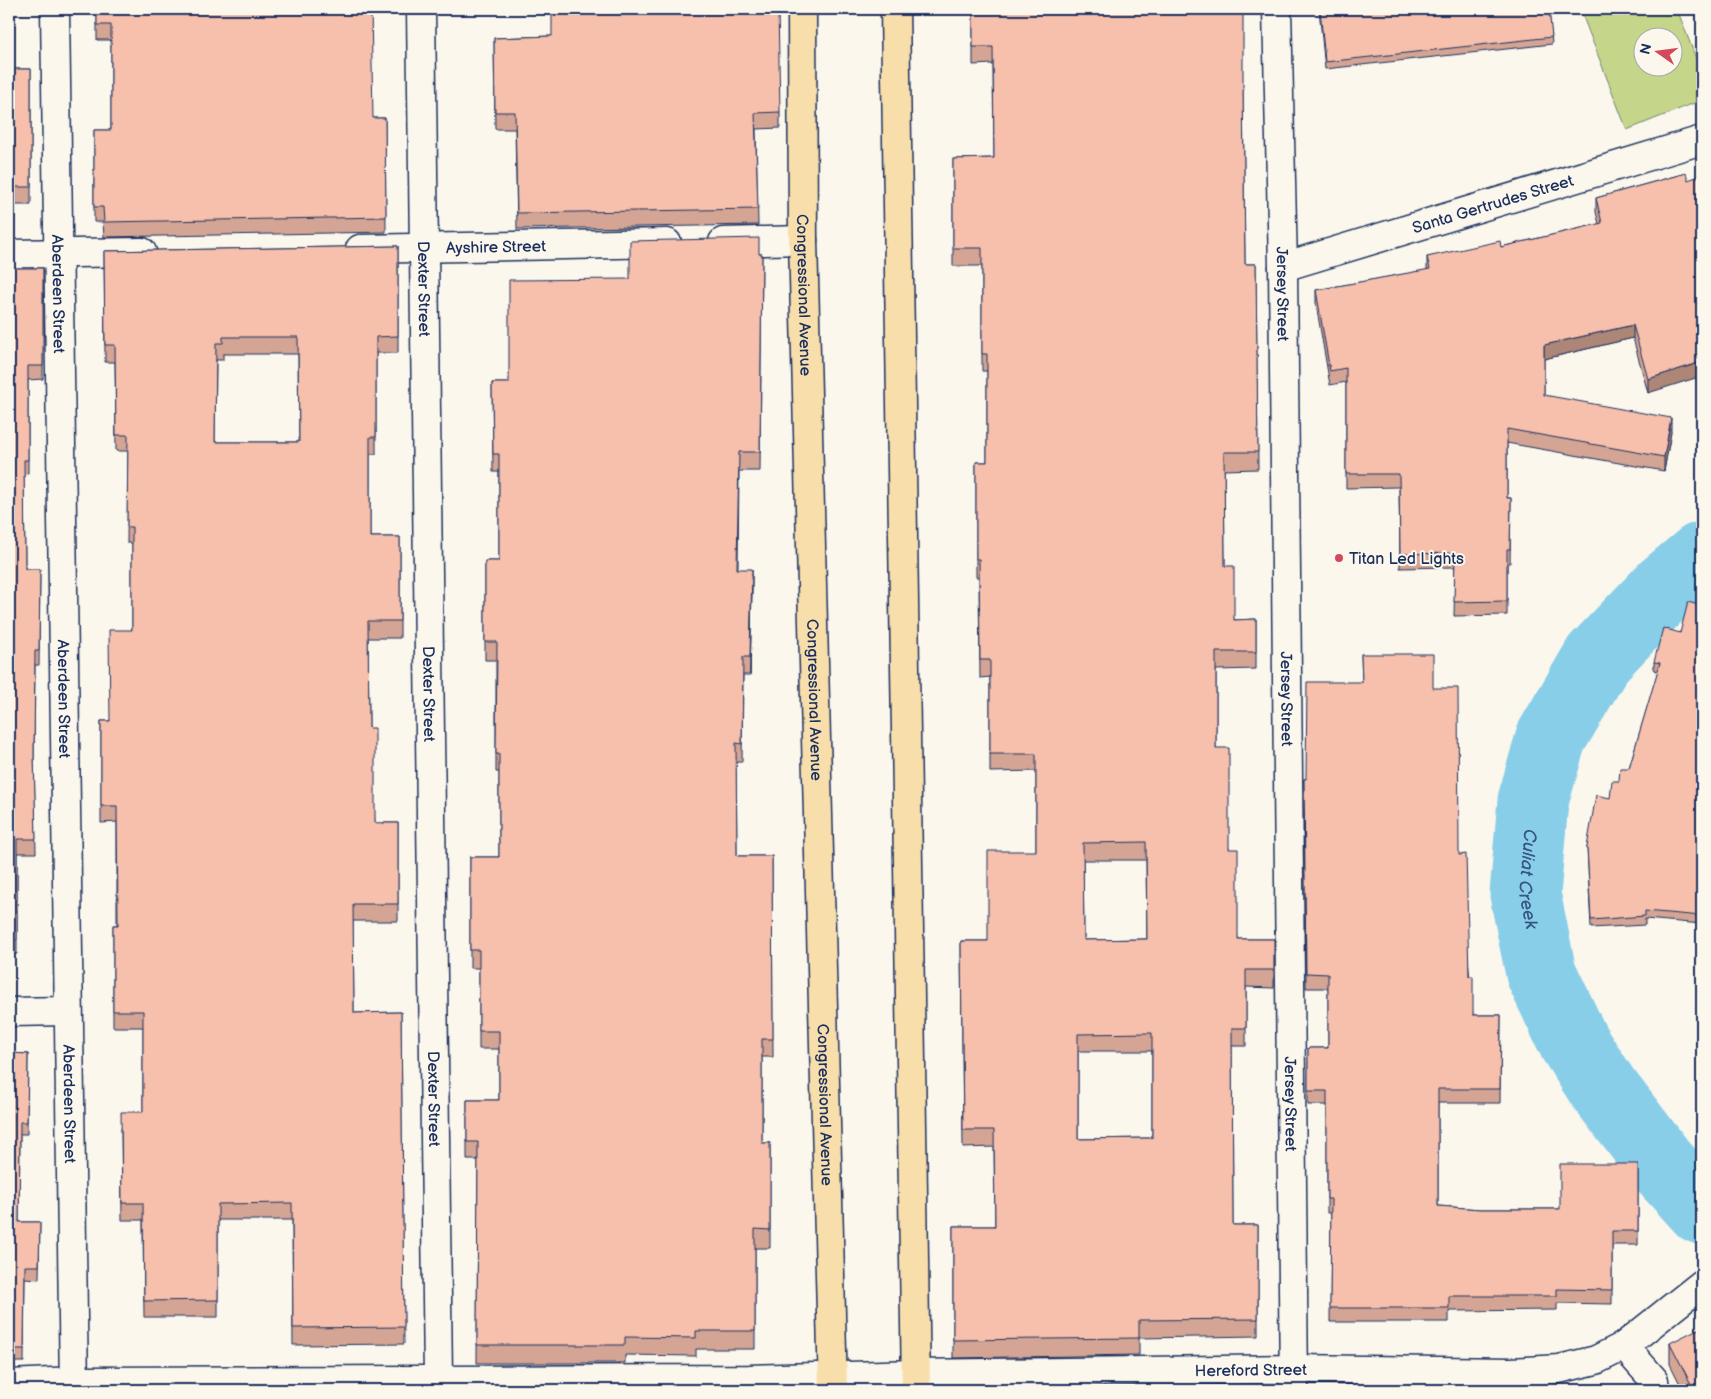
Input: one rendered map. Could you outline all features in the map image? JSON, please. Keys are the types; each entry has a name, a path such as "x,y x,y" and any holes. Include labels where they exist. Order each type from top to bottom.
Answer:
{"main road":[{"name":"Congressional Avenue","path":"802,9 804,240 833,1383"},
{"path":"895,9 916,1382"}],"street":[{"name":"Aberdeen Street","path":"54,9 74,1386"},
{"name":"Dexter Street","path":"421,9 438,1379"},
{"name":"Jersey Street","path":"1277,9 1282,267 1294,1380"},
{"name":"Santa Gertrudes Street","path":"1282,267 1702,140"},
{"name":"Ayshire Street","path":"333,249 804,240"},
{"path":"9,254 166,252"},
{"path":"9,1012 68,1011"},
{"name":"Hereford Street","path":"9,1384 74,1386 438,1379 749,1379 833,1383 1294,1380 1559,1369 1596,1360 1624,1346 1702,1284"},
{"path":"1624,1346 1654,1380 1655,1390"}],"green space":[{"path":"1580,9 1677,9 1702,74 1702,100 1627,130"}],"building":[{"path":"97,9 371,9 373,118 385,118 386,217 104,222 103,207 94,207 94,130 111,130 111,25 97,25"},
{"path":"552,9 778,9 780,112 755,113 758,209 517,213 515,112 495,112 494,38 552,36"},
{"path":"973,9 1243,9 1245,264 1256,264 1258,452 1224,452 1225,566 1234,566 1234,620 1256,619 1256,652 1216,652 1216,748 1229,748 1229,849 1238,849 1238,939 1274,939 1274,970 1246,970 1246,1028 1232,1028 1233,1225 1258,1225 1258,1319 1139,1320 1139,1338 953,1340 953,1226 995,1226 994,1130 963,1130 961,941 988,941 988,851 1036,851 1036,754 990,754 990,660 980,660 979,559 976,559 976,462 987,462 987,354 982,354 982,248 953,248 953,159 994,158 993,47 973,47","holes":["1146,842 1147,939 1084,940 1083,843","1152,1033 1152,1138 1078,1139 1078,1034"]},
{"path":"1320,9 1549,9 1552,37 1325,62"},
{"path":"9,69 31,69 31,187 9,187"},
{"path":"1686,173 1688,180 1702,175 1702,362 1648,379 1633,325 1544,345 1544,395 1671,418 1664,457 1507,429 1507,498 1511,498 1510,549 1507,549 1507,601 1454,602 1455,553 1400,554 1399,474 1346,474 1346,368 1330,371 1316,290 1430,269 1427,257 1500,241 1501,247 1602,223 1596,198"},
{"path":"759,238 759,254 762,254 760,452 739,452 737,569 752,569 750,657 743,657 742,744 736,743 737,856 772,856 773,1039 762,1039 762,1143 770,1143 770,1230 755,1229 755,1331 696,1331 696,1338 625,1337 625,1345 477,1345 478,1142 467,1142 467,1100 499,1100 499,1031 479,1031 479,950 470,950 470,857 499,857 499,754 496,754 497,642 485,642 485,561 499,561 499,454 493,454 492,383 509,383 509,280 630,279 630,241"},
{"path":"398,246 398,336 376,337 376,437 370,437 370,537 400,537 400,621 368,621 369,728 375,728 375,823 398,823 398,904 353,904 354,1013 401,1012 404,1327 293,1328 292,1203 218,1204 218,1300 144,1301 143,1203 122,1203 121,1112 143,1112 143,1011 113,1011 113,925 118,925 117,806 101,806 101,721 110,721 109,630 132,630 132,527 127,527 128,435 116,435 115,345 105,345 104,251","holes":["223,337 298,337 299,442 215,442 216,343 223,343"]},
{"path":"9,268 43,268 43,366 28,366 28,460 24,460 25,569 40,569 39,651 35,651 34,755 36,839 17,839 17,940 9,940"},
{"path":"1688,602 1702,606 1702,916 1645,911 1645,916 1591,920 1587,847 1596,795 1610,798 1612,781 1619,781 1620,768 1629,768 1660,663 1654,662 1663,628 1680,633"},
{"path":"1361,654 1433,654 1433,688 1458,688 1459,855 1466,854 1469,976 1473,976 1473,1015 1501,1015 1500,1089 1438,1089 1438,1206 1481,1209 1560,1209 1560,1164 1638,1164 1638,1231 1612,1231 1612,1290 1557,1289 1557,1296 1449,1296 1449,1308 1330,1308 1331,1199 1327,1199 1327,1091 1308,1091 1308,1048 1328,1048 1328,974 1306,973 1304,779 1306,779 1307,682 1362,682"},
{"path":"9,1053 28,1054 27,1122 20,1122 19,1222 40,1222 39,1266 25,1266 24,1349 9,1349"},
{"path":"1702,1327 1702,1390 1694,1390 1670,1343"}],"waterway":[{"name":"Culiat Creek","path":"1702,557 1665,588 1598,658 1551,738 1533,801 1525,894 1541,973 1574,1043 1603,1088 1661,1164 1702,1209"}],"place":[{"name":"Titan Led Lights","path":"1339,558"}]}
